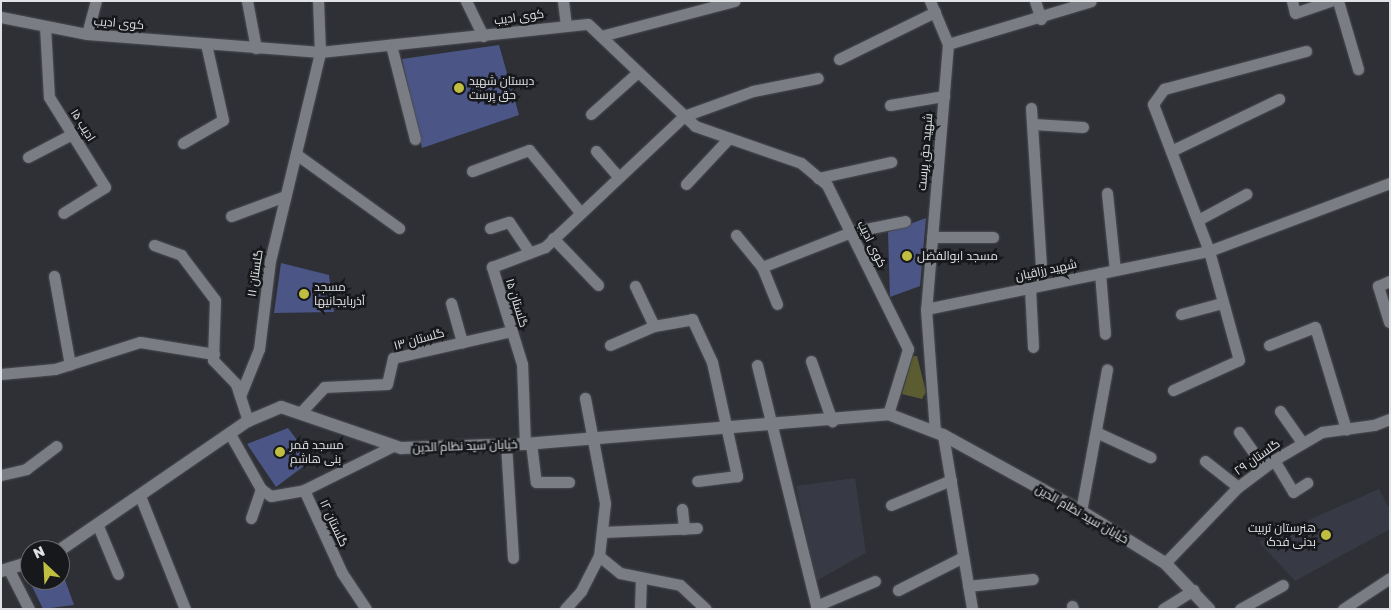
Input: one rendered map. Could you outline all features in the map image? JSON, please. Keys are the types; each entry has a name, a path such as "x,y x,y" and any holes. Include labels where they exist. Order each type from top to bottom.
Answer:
{"main road":[{"name":"خیابان سید نظام الدین","path":"70,544 248,421 281,407 301,412 352,434 393,446 528,444 832,421 888,414 939,433 1081,511 1165,563 1193,590 1209,609"},
{"path":"5,570 20,565"}],"street":[{"path":"87,34 96,1"},
{"path":"247,1 256,48"},
{"name":"گلستان ۱۱","path":"240,396 259,349 270,261 320,52 318,1"},
{"path":"466,1 483,36"},
{"path":"563,1 566,25"},
{"path":"601,36 734,1"},
{"path":"1035,1 1041,19"},
{"path":"948,44 1041,19 1091,1"},
{"path":"1292,1 1295,12 1330,1"},
{"path":"1338,1 1358,69"},
{"path":"839,59 932,7"},
{"name":"شهید حق پرست","path":"926,309 948,44 932,7"},
{"name":"کوی ادیب","path":"1,17 87,34 320,52 588,24 695,126 801,163 827,185 908,349"},
{"name":"ادیب ۱۵","path":"45,26 49,98 105,187 63,213"},
{"path":"183,144 223,120 206,44"},
{"path":"392,44 415,139"},
{"path":"1174,390 1239,360 1222,303 1210,251 1153,104 1164,89 1306,51"},
{"path":"591,114 638,72"},
{"path":"684,116 753,91 818,78"},
{"path":"890,105 944,96"},
{"path":"1171,151 1280,99"},
{"path":"1030,108 1042,285"},
{"name":"گلستان ۱۵","path":"569,482 536,482 528,444 522,364 492,267 530,253 554,238 617,175 684,116"},
{"path":"1032,124 1083,127"},
{"path":"28,157 72,134"},
{"path":"686,184 729,138"},
{"path":"472,171 529,150 580,212"},
{"path":"596,151 617,175"},
{"path":"296,154 399,228"},
{"path":"818,178 891,162"},
{"name":"شهید رزاقیان","path":"926,309 1210,251 1390,183"},
{"path":"1107,193 1115,270"},
{"path":"1198,220 1246,194"},
{"path":"230,216 285,196"},
{"path":"762,268 851,232 905,221"},
{"path":"490,228 509,222 530,253"},
{"path":"736,235 762,268 778,304"},
{"path":"932,237 993,238"},
{"path":"554,238 598,285"},
{"path":"154,245 181,256 215,300 214,360 236,384 248,421"},
{"path":"1100,273 1105,334"},
{"path":"54,276 70,365"},
{"path":"1389,322 1378,286 1390,281"},
{"path":"635,286 654,326"},
{"path":"1030,288 1033,347"},
{"path":"451,302 462,342"},
{"path":"1181,314 1222,303"},
{"path":"926,309 939,433 950,480 972,609"},
{"path":"610,344 654,326 692,319 712,362 729,428 737,476 697,481"},
{"path":"1269,345 1315,327 1346,429"},
{"name":"گلستان ۱۳","path":"301,412 324,387 387,384 393,358 512,331"},
{"path":"1,374 70,365 140,342 214,354"},
{"path":"888,414 908,349 930,347"},
{"path":"811,360 832,421"},
{"path":"757,364 770,425 817,608 875,581"},
{"path":"1081,511 1107,369"},
{"path":"565,609 581,591 599,556 605,503 585,398"},
{"path":"1280,411 1302,444"},
{"name":"گلستان ۲۹","path":"1165,563 1238,487 1274,460 1322,432 1346,429 1390,419"},
{"path":"1096,432 1150,457"},
{"path":"1239,432 1264,467"},
{"path":"230,434 261,489 251,518"},
{"path":"506,444 513,558"},
{"path":"1,475 26,469 56,446"},
{"path":"304,490 393,446"},
{"path":"1274,460 1293,492 1307,483"},
{"path":"1205,461 1238,487"},
{"path":"892,505 950,480"},
{"name":"گلستان ۱۲","path":"261,489 270,496 304,490 342,573 365,609"},
{"path":"140,496 184,608"},
{"path":"682,509 684,529"},
{"path":"98,526 118,574"},
{"path":"602,532 697,528"},
{"path":"599,556 620,573 641,579 680,585 706,609"},
{"path":"898,590 964,556"},
{"path":"5,570 29,609"},
{"path":"1343,609 1390,578"},
{"path":"640,607 641,579"},
{"path":"968,586 1033,579"},
{"path":"1240,609 1283,585"},
{"path":"1163,609 1193,590"}],"shaded area":[{"path":"913,356 917,356 926,392 922,399 902,394"},
{"path":"855,478 866,553 816,581 796,486"},
{"name":"هنرستان تربیت بدنی فدک","path":"1379,489 1390,510 1390,529 1295,581 1259,542"}],"building":[{"name":"دبستان شهید حق پرست","path":"499,45 519,115 422,148 402,59"},
{"name":"مسجد ابوالفضل","path":"926,218 920,286 890,297 888,232"},
{"name":"مسجد آذربایجانیها","path":"281,263 329,275 334,312 274,313"},
{"name":"مسجد قمر بنی هاشم","path":"288,428 312,460 276,487 247,444"},
{"path":"34,590 69,590 74,605 43,609"}],"place":[{"name":"دبستان شهید حق پرست","path":"459,88"},
{"name":"مسجد ابوالفضل","path":"907,256"},
{"name":"مسجد آذربایجانیها","path":"304,294"},
{"name":"مسجد قمر بنی هاشم","path":"280,452"},
{"name":"هنرستان تربیت بدنی فدک","path":"1326,535"}]}
